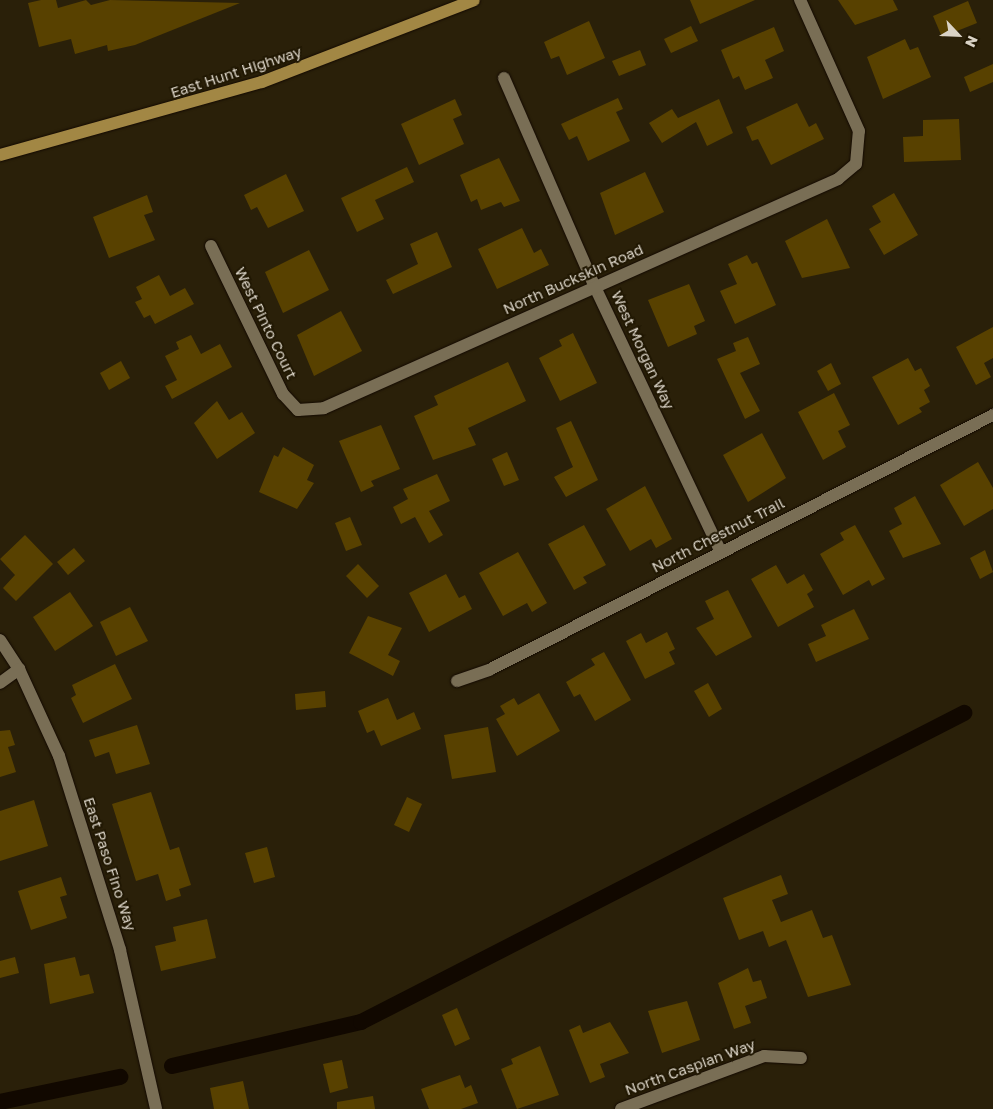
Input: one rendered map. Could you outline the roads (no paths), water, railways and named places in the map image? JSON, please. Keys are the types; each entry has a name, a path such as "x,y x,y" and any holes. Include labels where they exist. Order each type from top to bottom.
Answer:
{"main road":[{"name":"East Hunt Highway","path":"0,155 262,82 474,0"}],"street":[{"name":"North Buckskin Road","path":"298,410 324,408 838,179 856,164 859,131 800,0"},
{"name":"West Morgan Way","path":"504,78 595,287 721,552"},
{"name":"West Pinto Court","path":"211,246 284,394 298,410"},
{"name":"North Chestnut Trail","path":"457,681 993,416"},
{"name":"East Paso Fino Way","path":"0,640 19,669 59,756 120,950 156,1109"},
{"path":"0,683 19,669"},
{"name":"North Caspian Way","path":"621,1109 764,1056 801,1058"}],"waterway":[{"path":"172,1066 361,1022 964,713"},
{"path":"0,1102 120,1077"}]}
